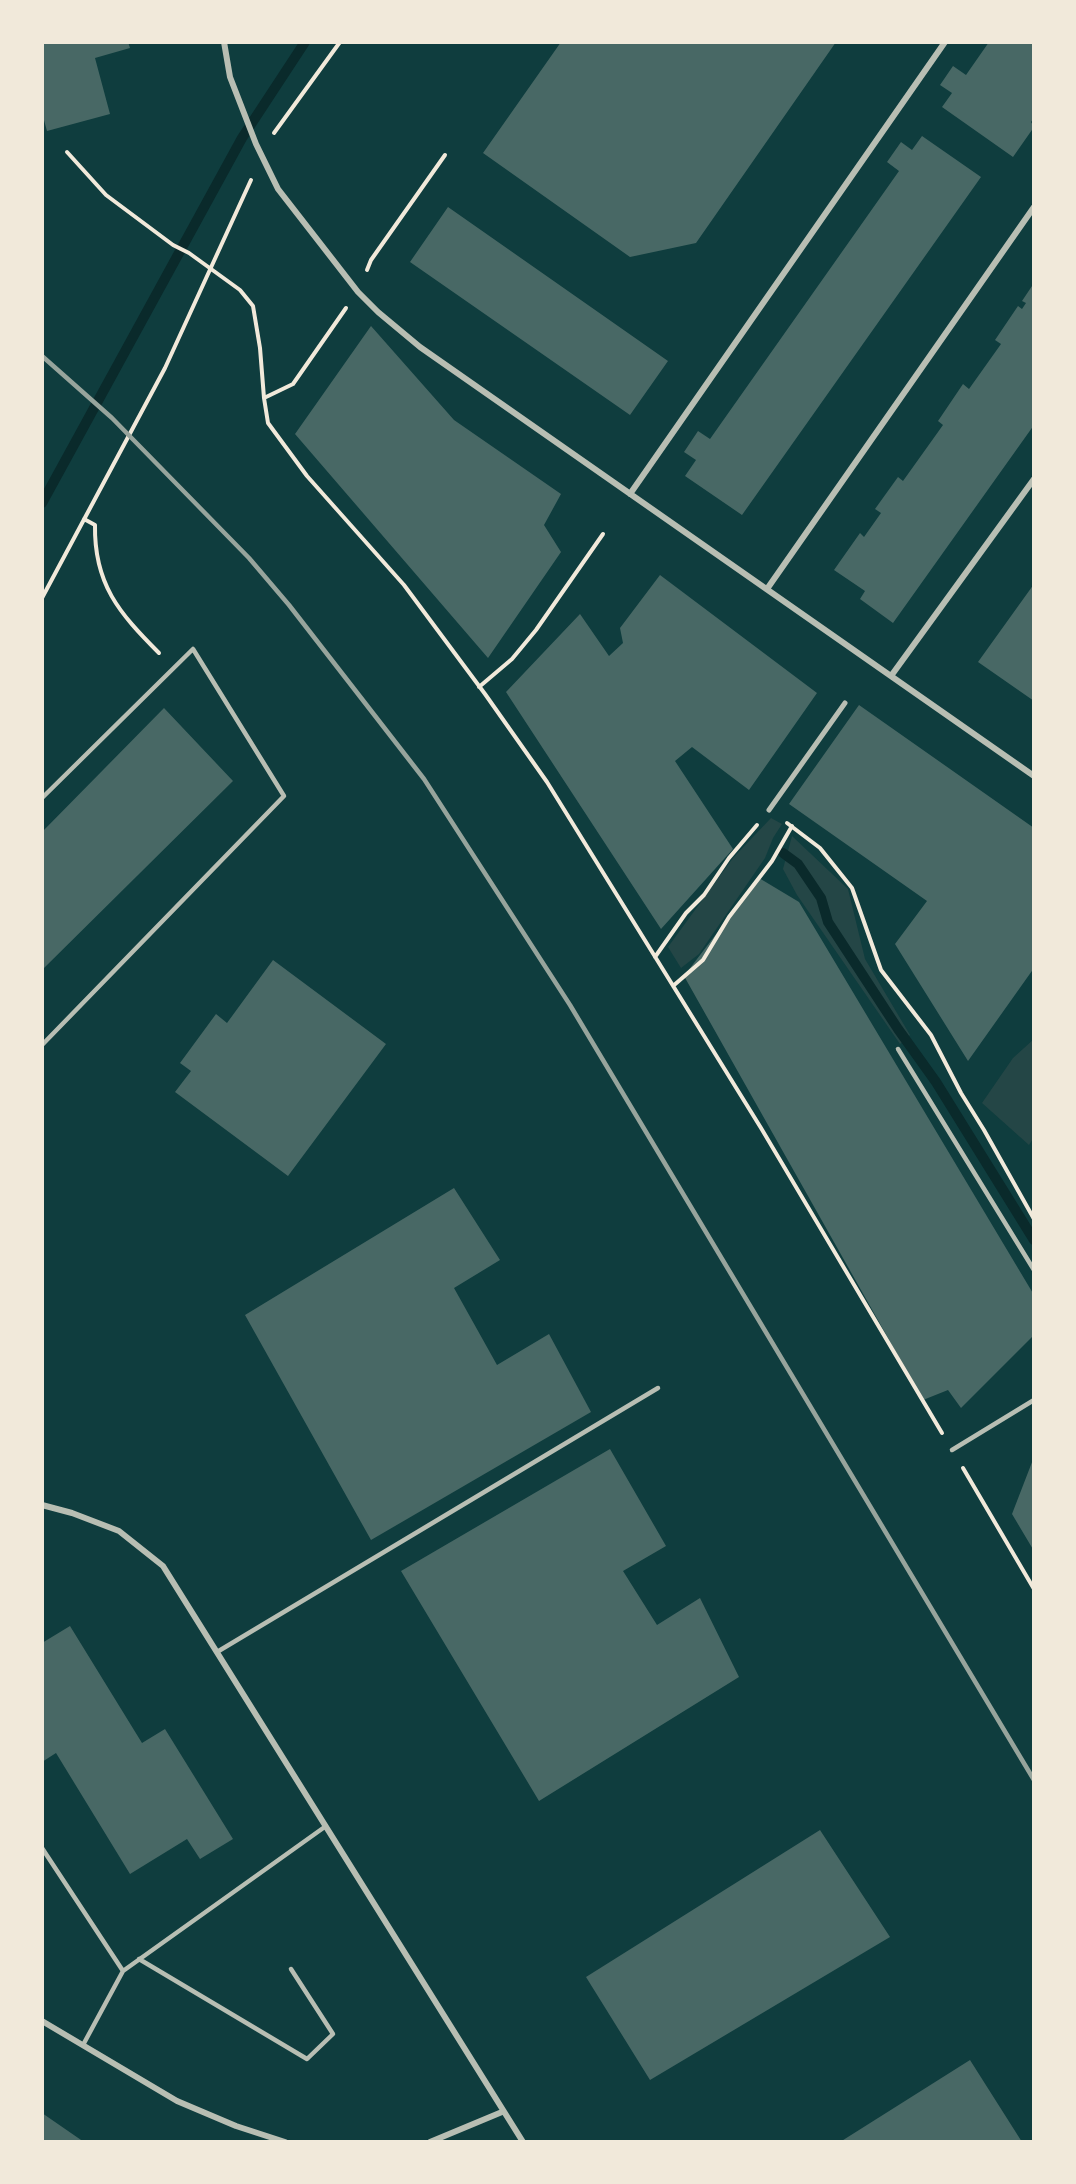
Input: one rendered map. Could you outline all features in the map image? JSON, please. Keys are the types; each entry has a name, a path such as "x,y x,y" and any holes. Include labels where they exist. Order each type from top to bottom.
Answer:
{"street":[{"path":"224,42 230,77 256,144 278,189 358,292 378,312 420,347 1034,776"},
{"path":"630,494 945,42"},
{"path":"767,590 1034,207"},
{"path":"891,676 1034,479"},
{"path":"769,810 845,703"},
{"path":"42,1505 72,1513 119,1531 163,1566 502,2112 523,2142"},
{"path":"42,2021 177,2101 236,2126 285,2142"},
{"path":"430,2142 502,2112"}],"lane":[{"path":"42,798 193,649 284,796 42,1045"},
{"path":"898,1049 1034,1270"},
{"path":"217,1652 658,1388"},
{"path":"952,1450 1034,1400"},
{"path":"83,2045 123,1971 326,1826"},
{"path":"42,1848 123,1971"},
{"path":"140,1959 307,2059 333,2034 291,1969"}],"path":[{"path":"270,139 340,42"},
{"path":"67,152 106,195 173,245 240,290 252,306 260,348 268,423 308,476 404,585 548,782 760,1128 1034,1589"},
{"path":"358,292 371,260 445,155"},
{"path":"42,598 165,368 255,171"},
{"path":"264,398 293,384 337,321"},
{"path":"84,519 94,525 94,545 100,575 114,601 133,626 174,668"},
{"path":"479,687 512,659 536,630 603,534"},
{"path":"655,957 686,913 704,895 729,858 769,810 820,848 852,888 881,970 931,1035 961,1093 1034,1219"},
{"path":"673,986 703,960 729,916 772,861 792,826"}],"shaded area":[{"path":"771,818 782,824 765,858 699,954 681,968 668,947 733,858"},
{"path":"792,836 848,889 865,959 910,1035 900,1044 797,895 783,869"},
{"path":"1034,1039 1034,1137 1029,1145 982,1103 1013,1058"}],"building":[{"path":"42,42 128,42 130,48 95,58 110,114 47,131 42,113"},
{"path":"561,42 836,42 696,243 630,257 483,153"},
{"path":"989,42 1034,42 1034,118 1031,122 1034,127 1013,157 942,107 952,93 940,85 953,66 966,75"},
{"path":"922,136 981,177 742,515 685,476 696,460 684,452 698,431 710,439 899,171 887,162 901,142 912,150"},
{"path":"448,207 668,361 630,415 410,262"},
{"path":"1034,283 1034,425 893,623 860,599 865,591 834,570 860,533 864,537 881,513 875,509 898,477 903,481 943,425 938,421 963,384 969,389 1001,344 995,340 1018,306 1022,309 1026,303 1022,301"},
{"path":"371,326 454,420 561,494 544,525 561,552 488,658 295,434"},
{"path":"660,575 817,693 749,790 692,747 675,761 733,849 661,929 506,692 580,614 609,656 623,643 620,628"},
{"path":"1034,584 1034,701 978,662"},
{"path":"859,705 1034,828 1034,968 968,1061 895,944 927,901 789,804"},
{"path":"164,708 233,781 42,970 42,832"},
{"path":"759,878 799,902 1034,1295 1034,1335 961,1408 948,1390 923,1400 684,976"},
{"path":"273,960 386,1044 288,1176 175,1092 191,1071 180,1063 216,1014 227,1023"},
{"path":"454,1188 500,1260 454,1288 497,1365 549,1334 591,1412 371,1540 245,1315"},
{"path":"610,1449 666,1546 623,1571 657,1625 700,1598 739,1677 539,1801 401,1571"},
{"path":"1034,1457 1034,1551 1012,1514"},
{"path":"70,1626 142,1743 165,1729 233,1839 200,1859 187,1839 130,1874 56,1753 42,1762 42,1643"},
{"path":"820,1830 890,1937 650,2080 586,1977"},
{"path":"970,2060 1022,2142 840,2142"},
{"path":"42,2113 84,2142 42,2142"}],"waterway":[{"path":"42,503 242,138 305,42"},
{"path":"783,853 798,864 821,898 828,922 898,1029 936,1082 1034,1240"}],"railway":[{"path":"42,356 112,418 249,558 289,605 424,779 570,1005 1034,1780"}]}
